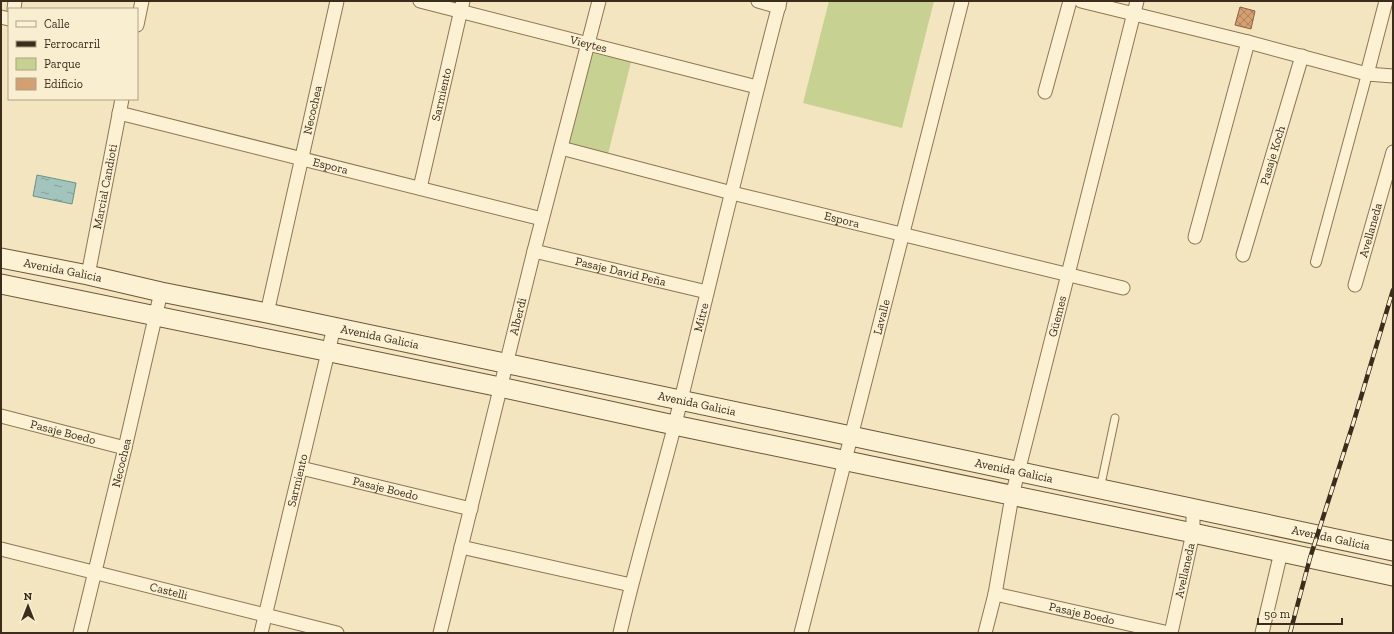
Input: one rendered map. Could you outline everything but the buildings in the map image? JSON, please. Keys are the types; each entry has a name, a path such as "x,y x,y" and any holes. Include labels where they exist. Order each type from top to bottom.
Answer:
{"main road":[{"name":"Avenida Galicia","path":"1,258 88,275 161,292 334,327 1018,472 1192,507 1393,551"},
{"name":"Avenida Galicia","path":"1,284 500,387 1393,576"}],"street":[{"path":"138,21 142,1"},
{"name":"Necochea","path":"267,313 337,1"},
{"name":"Vieytes","path":"420,1 462,6 587,45 757,87"},
{"name":"Alberdi","path":"440,633 505,364 599,1"},
{"path":"758,1 779,4"},
{"name":"Lavalle","path":"801,633 962,1"},
{"path":"1044,92 1070,1"},
{"path":"1081,1 1248,42 1367,74 1393,76"},
{"name":"Güemes","path":"985,633 994,594 1012,496 1136,1"},
{"path":"1316,262 1386,1"},
{"name":"Mitre","path":"620,633 631,584 674,425 757,87 779,4"},
{"name":"Sarmiento","path":"420,188 462,6"},
{"path":"1195,237 1248,42"},
{"name":"Pasaje Koch","path":"1244,255 1302,56"},
{"name":"Marcial Candioti","path":"88,275 122,100"},
{"name":"Espora","path":"119,113 542,219"},
{"name":"Espora","path":"561,148 732,193 1123,288"},
{"name":"Avellaneda","path":"1355,285 1393,152"},
{"name":"Pasaje David Peña","path":"534,251 707,292"},
{"name":"Necochea","path":"80,633 161,292"},
{"name":"Sarmiento","path":"261,633 334,327"},
{"name":"Pasaje Boedo","path":"1,416 125,448"},
{"name":"Pasaje Boedo","path":"301,468 471,509"},
{"name":"Avellaneda","path":"1170,633 1194,533 1192,507"},
{"path":"461,547 631,584"},
{"name":"Castelli","path":"1,549 337,633"},
{"path":"1262,633 1281,552"},
{"name":"Pasaje Boedo","path":"994,594 1170,633"}],"lane":[{"path":"1100,489 1115,418"}],"green space":[{"path":"829,1 934,1 902,128 803,103"},
{"path":"592,53 631,62 608,154 569,144"}],"water":[{"path":"37,175 76,183 72,204 33,196"}],"railway":[{"path":"1290,633 1310,558 1353,424 1393,290"}]}
